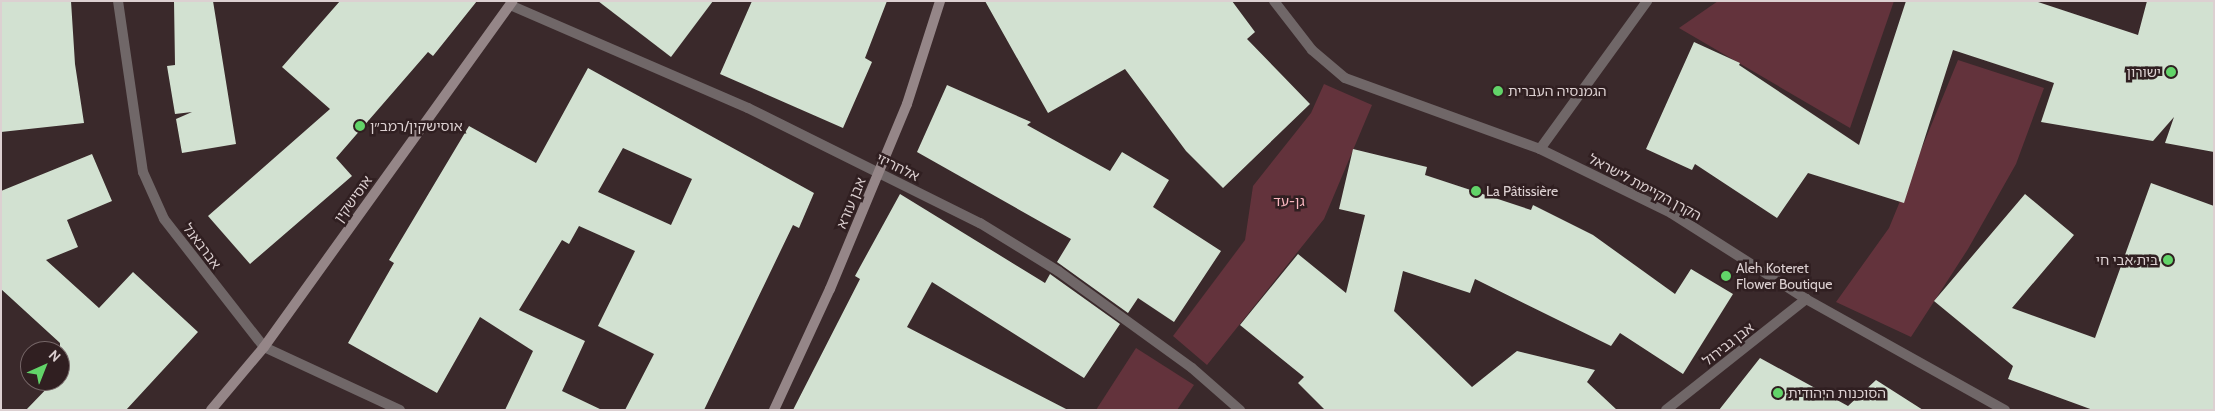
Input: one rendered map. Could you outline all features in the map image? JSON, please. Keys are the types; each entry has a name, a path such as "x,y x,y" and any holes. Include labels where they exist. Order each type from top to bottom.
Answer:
{"street":[{"name":"אברבאנל","path":"118,1 143,172 164,219 264,347 400,410"},
{"name":"אבן עזרא","path":"774,410 830,289 908,104 940,1"},
{"name":"הקרן הקיימת לישראל","path":"1274,1 1312,50 1345,78 1540,149 1671,213 1806,299 2005,410"},
{"path":"1540,149 1647,1"},
{"name":"אוסישקין","path":"211,410 264,347 511,3"},
{"name":"אלחריזי","path":"511,3 748,108 980,223 1058,271 1192,368 1240,410"},
{"name":"אבן גבירול","path":"1666,410 1806,299"}],"green space":[{"path":"1718,1 1894,1 1850,128 1679,28"},
{"path":"1958,60 2044,88 2016,164 1968,249 1911,337 1836,302 1889,228"},
{"name":"גן-עד","path":"1324,84 1372,105 1324,219 1207,365 1173,336 1245,240 1253,186 1311,113"},
{"path":"1136,348 1194,385 1177,410 1096,410"}],"building":[{"path":"1,1 71,1 75,64 84,123 1,132"},
{"path":"174,1 213,1 236,144 182,153 176,119 192,112 175,114 167,66 175,65"},
{"path":"340,1 477,1 433,56 428,52 336,158 352,176 250,264 208,216 330,109 282,67"},
{"path":"598,1 713,1 671,57"},
{"path":"752,1 887,1 865,58 872,62 843,128 720,74"},
{"path":"985,1 1232,1 1255,32 1247,39 1310,104 1223,188 1186,151 1125,69 1048,113"},
{"path":"1906,1 2035,1 2138,35 2147,1 2214,1 2214,152 2165,143 2174,117 2153,141 2041,122 2054,83 1953,50 1904,203 1808,173 1777,218 1695,164 1692,170 1646,149 1694,42 1740,63 1739,65 1859,145"},
{"path":"588,68 814,193 799,228 793,225 704,410 625,410 654,354 598,326 635,251 579,226 569,244 562,240 519,310 585,341 562,391 602,410 505,410 533,351 480,317 437,393 348,343 394,263 389,260 469,126 536,163","holes":["623,148 692,179 671,225 598,192"]},
{"path":"947,85 1031,122 1027,125 1110,171 1122,152 1169,180 1153,207 1221,251 1174,322 1138,298 1128,313 1057,262 1071,239 917,152"},
{"path":"1353,149 1427,167 1425,175 1531,210 1533,205 1593,235 1675,294 1691,269 1733,294 1683,374 1620,333 1611,346 1475,279 1470,293 1403,271 1394,311 1472,387 1517,351 1595,370 1587,382 1617,410 1325,410 1298,383 1304,377 1240,325 1298,254 1346,293 1365,215 1339,209"},
{"path":"92,154 112,201 67,220 78,247 46,260 99,308 133,272 198,332 126,410 26,410 44,391 70,391 70,341 58,341 1,289 1,191"},
{"name":"בית אבי חי","path":"2151,183 2214,206 2214,410 2093,410 2008,379 2013,366 1934,301 2025,194 2074,235 2012,308 2095,338"},
{"path":"900,194 1045,283 1050,274 1120,324 1084,378 932,282 907,327 1068,410 793,410 860,279 855,276"},
{"name":"הסוכנות היהודית","path":"1760,358 1848,406 1876,380 1923,410 1719,410"}],"place":[{"name":"ישורון","path":"2171,72"},
{"name":"הגמנסיה העברית","path":"1498,91"},
{"name":"אוסישקין/רמב״ן","path":"360,126"},
{"name":"La Pâtissière","path":"1476,191"},
{"name":"בית אבי חי","path":"2168,260"},
{"name":"Aleh Koteret Flower Boutique","path":"1726,276"},
{"name":"הסוכנות היהודית","path":"1778,393"}]}
